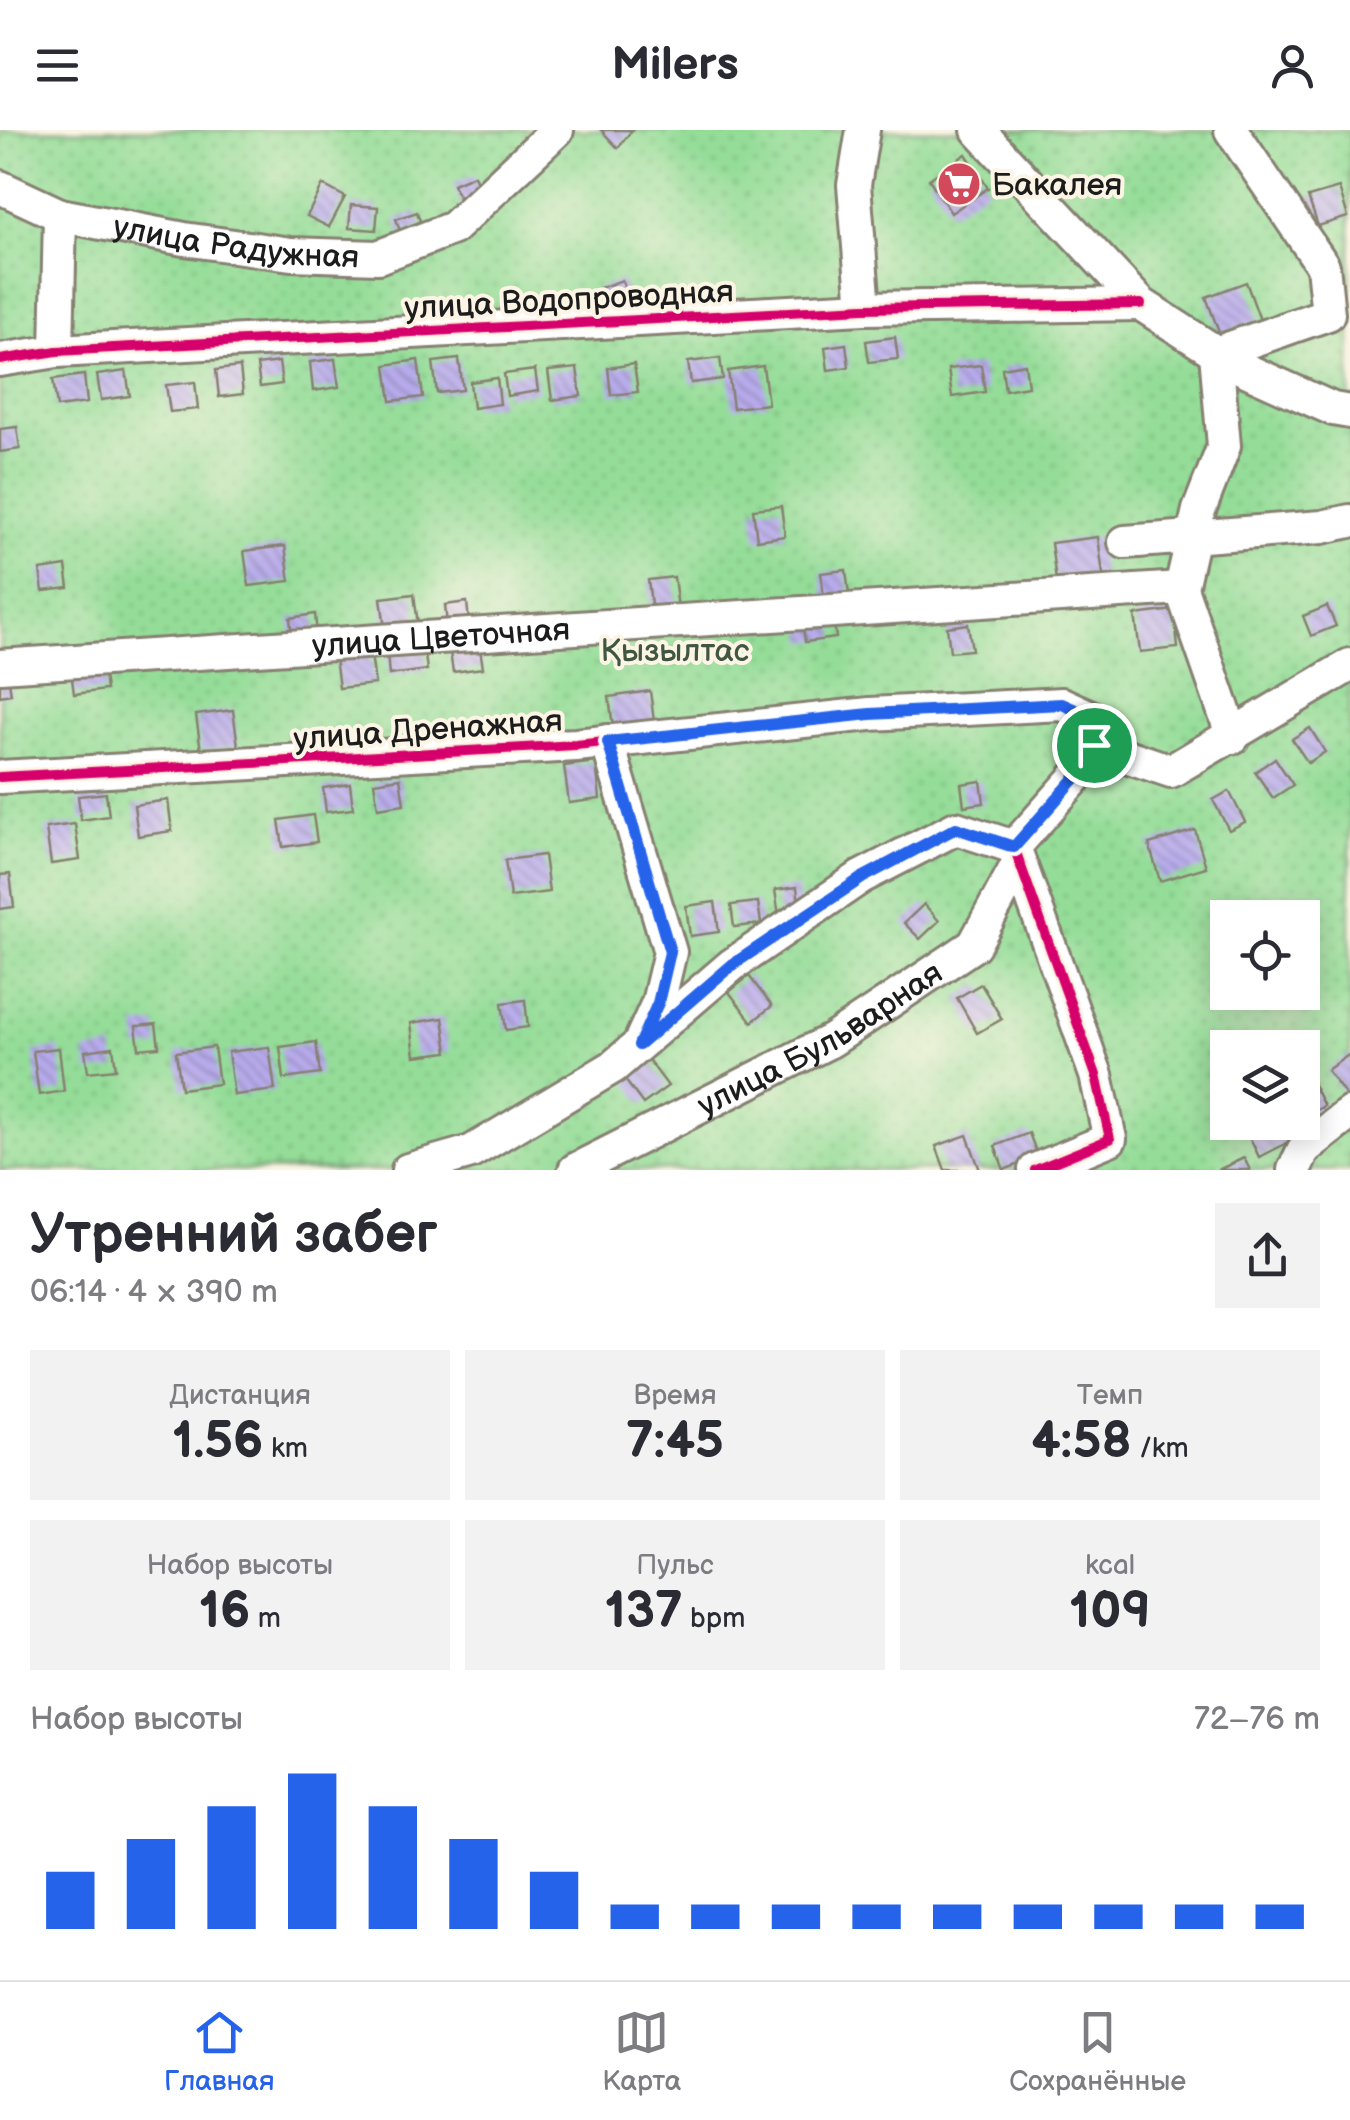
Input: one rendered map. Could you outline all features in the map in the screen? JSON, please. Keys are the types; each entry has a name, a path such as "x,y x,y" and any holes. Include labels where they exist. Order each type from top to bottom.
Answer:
{"street":[{"name":"улица Радужная","path":"0,187 60,214 291,254 378,257 452,228 557,130"},
{"path":"863,130 854,185 864,308"},
{"path":"978,130 1141,304 1216,353 1316,402 1350,412"},
{"path":"1216,353 1328,314 1322,266 1232,130"},
{"path":"57,350 60,214"},
{"name":"улица Водопроводная","path":"0,360 57,350 864,308 1141,304"},
{"path":"1216,353 1224,446 1193,535 1181,588 1234,737"},
{"path":"1126,542 1322,527 1350,521"},
{"name":"улица Цветочная","path":"0,666 1181,588"},
{"name":"улица Дренажная","path":"0,777 608,742 870,714 1062,704 1094,731 1171,771 1350,665"},
{"name":"улица Бульварная","path":"575,1170 832,1040 974,945 1017,855 1094,757 1094,731"},
{"path":"608,742 670,952 658,1003 639,1045"},
{"path":"408,1170 471,1152 614,1066 732,965 862,878 956,828 1017,855 1096,1075 1110,1140 1036,1170"},
{"path":"1294,1170 1304,1149 1350,1113"}],"green space":[{"name":"Қызылтас","path":"0,130 1350,130 1350,1170 0,1170"}],"building":[{"path":"601,130 632,130 618,148"},
{"name":"Бакалея","path":"966,154 988,188 951,213 929,179"},
{"path":"474,175 483,198 462,206 453,184"},
{"path":"323,185 345,197 329,227 307,216"},
{"path":"1339,188 1348,217 1318,226 1308,197"},
{"path":"351,205 378,207 376,230 349,228"},
{"path":"417,212 422,227 401,234 396,219"},
{"path":"622,280 631,305 606,314 597,289"},
{"path":"1246,282 1260,320 1220,335 1206,297"},
{"path":"895,337 898,359 869,362 866,341"},
{"path":"846,344 849,367 828,370 825,347"},
{"path":"720,358 723,379 691,383 688,362"},
{"path":"335,359 339,387 313,391 310,362"},
{"path":"459,359 463,390 437,393 433,362"},
{"path":"418,360 423,397 391,401 386,365"},
{"path":"279,362 282,384 260,387 257,365"},
{"path":"634,364 638,392 611,395 608,368"},
{"path":"1025,364 1028,386 1005,390 1002,368"},
{"path":"981,365 985,392 952,397 948,369"},
{"path":"763,366 768,404 733,408 728,371"},
{"path":"240,367 243,394 219,397 216,370"},
{"path":"577,368 581,396 552,400 548,371"},
{"path":"535,370 538,391 507,396 504,374"},
{"path":"126,371 130,396 101,400 97,375"},
{"path":"84,375 87,403 57,407 53,379"},
{"path":"497,378 500,404 473,408 470,382"},
{"path":"195,382 198,409 170,412 166,385"},
{"path":"17,427 20,449 0,452 0,429"},
{"path":"781,506 785,536 757,540 753,509"},
{"path":"1098,537 1103,575 1056,581 1051,543"},
{"path":"285,546 290,581 249,586 244,551"},
{"path":"66,566 69,588 43,591 40,570"},
{"path":"846,570 849,595 824,598 821,573"},
{"path":"674,577 678,608 652,612 648,580"},
{"path":"414,594 418,625 385,629 381,598"},
{"path":"467,602 469,622 447,625 445,605"},
{"path":"1327,606 1336,626 1311,636 1303,616"},
{"path":"1174,610 1178,648 1140,652 1135,615"},
{"path":"315,614 317,635 292,639 290,618"},
{"path":"833,615 836,638 805,642 802,619"},
{"path":"968,624 972,650 950,652 947,627"},
{"path":"479,642 483,668 453,672 449,646"},
{"path":"424,648 427,670 389,675 387,654"},
{"path":"371,654 375,684 339,688 335,658"},
{"path":"103,667 106,690 74,694 71,671"},
{"path":"8,675 11,694 0,696 0,676"},
{"path":"650,691 655,729 614,734 609,697"},
{"path":"233,710 238,746 201,751 196,715"},
{"path":"1310,728 1325,752 1308,763 1292,739"},
{"path":"1275,758 1293,785 1273,798 1255,772"},
{"path":"596,762 600,799 569,803 564,766"},
{"path":"400,778 404,804 378,808 374,782"},
{"path":"981,781 984,803 964,806 961,784"},
{"path":"350,784 353,809 326,812 323,788"},
{"path":"1229,791 1245,822 1229,830 1213,800"},
{"path":"106,793 109,816 81,820 78,796"},
{"path":"168,800 172,831 138,836 134,805"},
{"path":"313,815 317,842 283,847 279,820"},
{"path":"75,824 80,860 51,864 46,828"},
{"path":"1195,830 1206,867 1160,881 1149,844"},
{"path":"544,855 549,892 510,897 505,860"},
{"path":"10,874 14,907 0,909 0,875"},
{"path":"797,887 800,913 779,916 775,890"},
{"path":"715,902 719,932 690,936 686,906"},
{"path":"758,902 761,924 734,927 731,905"},
{"path":"924,904 939,921 920,939 904,923"},
{"path":"749,976 772,1006 752,1022 729,992"},
{"path":"981,984 1002,1019 977,1033 957,998"},
{"path":"525,1000 528,1027 506,1030 502,1003"},
{"path":"443,1018 448,1052 415,1056 411,1023"},
{"path":"156,1024 159,1047 139,1049 136,1026"},
{"path":"316,1042 320,1074 284,1079 280,1047"},
{"path":"113,1047 116,1069 88,1072 85,1051"},
{"path":"214,1047 219,1084 181,1089 176,1052"},
{"path":"269,1047 275,1090 234,1095 228,1052"},
{"path":"59,1048 64,1091 39,1095 33,1051"},
{"path":"644,1054 668,1086 643,1104 620,1073"},
{"path":"1350,1054 1350,1093 1346,1096 1327,1070"},
{"path":"1029,1133 1038,1157 1004,1170 995,1146"},
{"path":"967,1135 980,1170 945,1170 936,1146"},
{"path":"1251,1140 1291,1140 1291,1141 1259,1157"},
{"path":"1244,1158 1250,1170 1218,1170"}],"cycle path":[{"path":"0,360 57,351 864,308 1141,304"},
{"path":"0,777 576,745 870,714 1062,704 1093,718 1094,757 1014,847 1096,1075 1110,1139 1035,1170"}],"place":[{"name":"Бакалея","path":"959,184"}],"route":[{"path":"1062,704 1094,718 1094,745 1094,757 1014,847 956,828 862,878 732,965 639,1045 658,1003 670,952 608,742 870,714 1062,704"}]}
